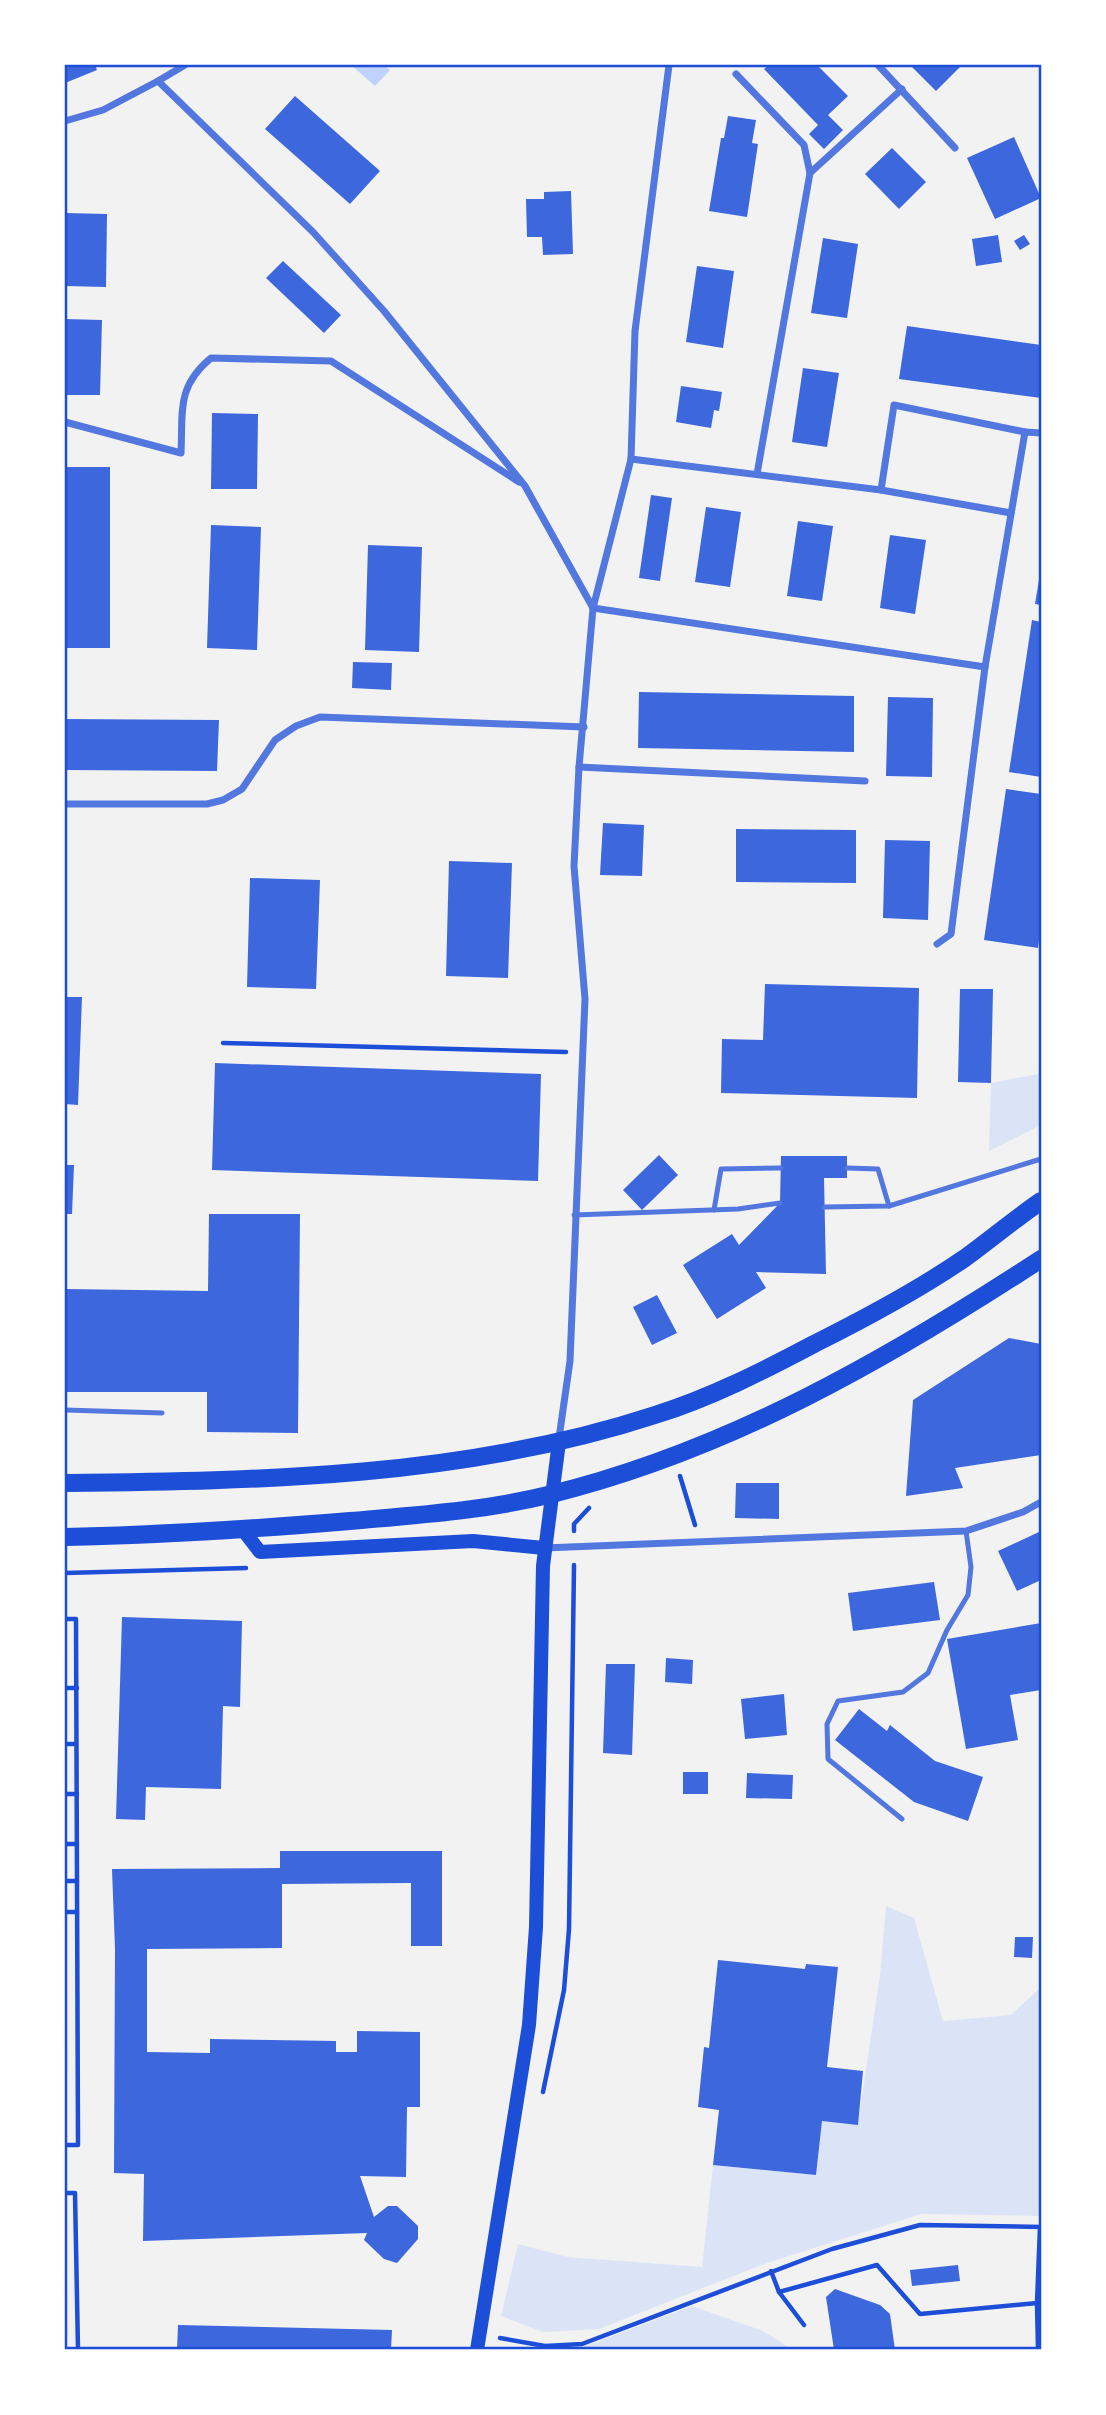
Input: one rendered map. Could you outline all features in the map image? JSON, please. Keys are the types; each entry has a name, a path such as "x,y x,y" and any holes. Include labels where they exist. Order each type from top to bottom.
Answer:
{"main road":[{"path":"65,1483 276,1478 371,1472 559,1442 658,1415 779,1362 907,1295 964,1258 1041,1201"},
{"path":"65,1536 243,1530 469,1511 550,1495 673,1456 799,1402 933,1329 1041,1259"},
{"path":"477,2350 529,2025 536,1927 544,1548 559,1442"},
{"path":"243,1530 260,1552 473,1541 544,1548"}],"street":[{"path":"65,121 103,110 185,65"},
{"path":"559,1442 570,1361 585,999 574,866 579,767 593,608 631,459 635,331 669,65"},
{"path":"878,65 956,148"},
{"path":"736,74 804,145 810,173 757,474"},
{"path":"158,81 322,242 384,311 525,486 593,608"},
{"path":"810,173 902,89"},
{"path":"65,422 181,453 183,396 193,373 211,358 331,360 525,486"},
{"path":"881,490 894,405 1041,433"},
{"path":"937,944 951,934 985,667 1025,432"},
{"path":"631,459 881,490 1011,513"},
{"path":"593,608 985,667"},
{"path":"65,804 207,804 223,800 242,789 275,740 296,726 320,717 584,727"},
{"path":"579,767 865,780"},
{"path":"544,1548 966,1531 1023,1512 1041,1502"}],"lane":[{"path":"824,1206 889,1206 1041,1159"},
{"path":"714,1210 721,1170 781,1168"},
{"path":"847,1168 878,1169 889,1206"},
{"path":"574,1215 714,1210 780,1203"},
{"path":"65,1410 162,1413"},
{"path":"902,1819 828,1759 827,1724 838,1701 904,1692 928,1673 947,1630 968,1595 971,1567 966,1531"}],"path":[{"path":"223,1043 581,1052"},
{"path":"680,1476 701,1541"},
{"path":"65,1619 76,1619 78,2145 65,2145"},
{"path":"65,1688 76,1688"},
{"path":"65,1744 76,1744"},
{"path":"65,1794 77,1794"},
{"path":"65,1844 77,1844"},
{"path":"65,1881 77,1881"},
{"path":"65,1912 77,1912"},
{"path":"65,2193 75,2193 78,2350"},
{"path":"496,2337 545,2346 582,2344 832,2249 920,2225 1041,2227 1037,2302 1038,2350"},
{"path":"779,2292 877,2265 920,2314 1037,2302"},
{"path":"771,2271 779,2292 804,2325"}],"shaded area":[{"path":"1041,1063 1041,1125 989,1151 991,1083 1038,1074"},
{"path":"886,1906 914,1918 943,2021 1011,2015 1041,1987 1041,2216 921,2214 764,2264 599,2329 543,2332 501,2316 518,2244 568,2257 702,2267 713,2165 816,2175 822,2121 858,2124 880,1975"},
{"path":"692,2306 763,2331 793,2350 575,2350"}],"water":[{"path":"351,65 384,65 390,70 375,86"}],"building":[{"path":"65,65 95,65 97,70 65,83"},
{"path":"769,65 817,65 848,96 828,115 843,130 824,149 809,134 818,125 764,69"},
{"path":"910,65 962,65 936,91"},
{"path":"295,96 380,171 350,204 265,129"},
{"path":"728,116 756,120 752,143 758,144 747,217 709,211 721,138 724,138"},
{"path":"1014,137 1041,198 995,219 967,158"},
{"path":"892,148 926,182 899,209 865,174"},
{"path":"571,191 573,254 543,255 542,237 527,237 526,199 544,199 544,192"},
{"path":"65,213 107,214 106,287 65,286"},
{"path":"998,235 1002,262 976,266 972,239"},
{"path":"1024,235 1030,244 1020,250 1014,241"},
{"path":"823,238 858,244 847,318 811,313"},
{"path":"283,261 341,315 324,333 266,278"},
{"path":"697,266 734,271 723,348 686,342"},
{"path":"65,319 102,320 100,395 65,395"},
{"path":"907,326 1041,345 1041,398 899,379"},
{"path":"803,368 839,373 827,447 792,442"},
{"path":"681,386 722,392 719,411 714,410 711,428 676,422"},
{"path":"212,413 258,414 257,489 211,489"},
{"path":"65,467 110,467 110,648 65,648"},
{"path":"651,495 672,498 660,581 639,578"},
{"path":"706,507 741,512 730,587 695,582"},
{"path":"798,521 833,526 822,601 787,596"},
{"path":"211,525 261,527 257,650 207,648"},
{"path":"890,535 926,540 915,614 880,608"},
{"path":"368,545 422,547 419,652 365,650"},
{"path":"1041,574 1041,605 1035,604"},
{"path":"1032,620 1041,622 1041,777 1009,772"},
{"path":"353,662 392,663 391,690 352,688"},
{"path":"639,692 854,696 854,752 638,748"},
{"path":"888,697 933,698 932,777 886,776"},
{"path":"65,719 219,720 217,771 65,770"},
{"path":"1006,789 1041,794 1041,926 1038,948 984,940"},
{"path":"603,823 644,825 642,876 600,875"},
{"path":"736,829 856,830 856,883 736,882"},
{"path":"885,840 930,841 928,920 883,918"},
{"path":"449,861 512,863 508,978 446,976"},
{"path":"250,878 320,880 316,989 247,987"},
{"path":"765,984 919,988 917,1098 721,1093 722,1039 763,1040"},
{"path":"960,989 993,989 991,1083 958,1082"},
{"path":"65,997 82,997 78,1105 65,1104"},
{"path":"215,1063 541,1074 538,1181 212,1170"},
{"path":"659,1155 678,1175 642,1210 623,1190"},
{"path":"781,1156 847,1156 847,1178 824,1178 826,1274 756,1272 766,1288 717,1319 683,1265 732,1234 739,1245 780,1203"},
{"path":"65,1165 74,1165 72,1214 65,1214"},
{"path":"209,1214 300,1214 298,1433 207,1432 207,1392 65,1392 65,1289 208,1291"},
{"path":"657,1295 677,1333 652,1345 633,1307"},
{"path":"1009,1338 1041,1344 1041,1455 955,1468 963,1488 906,1496 913,1400"},
{"path":"736,1483 779,1483 779,1519 735,1518"},
{"path":"1041,1531 1041,1580 1017,1591 998,1551"},
{"path":"934,1582 940,1620 853,1631 848,1593"},
{"path":"122,1617 242,1621 240,1707 223,1706 221,1789 146,1787 145,1820 116,1819"},
{"path":"1041,1623 1041,1690 1010,1695 1018,1740 966,1749 947,1639"},
{"path":"666,1658 693,1660 692,1684 665,1682"},
{"path":"606,1664 635,1664 632,1755 603,1753"},
{"path":"784,1694 787,1735 745,1739 741,1699"},
{"path":"859,1709 887,1731 890,1725 935,1761 983,1777 968,1821 914,1802 835,1740"},
{"path":"683,1772 708,1772 708,1794 683,1794"},
{"path":"747,1773 793,1775 792,1799 746,1798"},
{"path":"280,1851 442,1851 442,1946 411,1946 411,1883 282,1884 282,1948 147,1949 147,2052 210,2053 210,2039 336,2041 336,2052 357,2052 357,2031 420,2032 420,2107 407,2107 406,2177 360,2176 374,2217 388,2206 397,2206 418,2226 418,2239 397,2263 384,2259 364,2240 367,2233 143,2241 144,2174 114,2173 115,1949 112,1869 280,1868"},
{"path":"1015,1937 1033,1937 1032,1958 1014,1957"},
{"path":"718,1960 805,1969 806,1964 838,1967 827,2067 863,2071 858,2125 822,2121 816,2175 713,2165 719,2110 698,2107 704,2047 709,2048"},
{"path":"958,2265 960,2281 912,2286 910,2270"},
{"path":"835,2289 880,2305 890,2314 895,2350 834,2350 826,2297"},
{"path":"178,2325 392,2330 391,2350 177,2350"}]}
